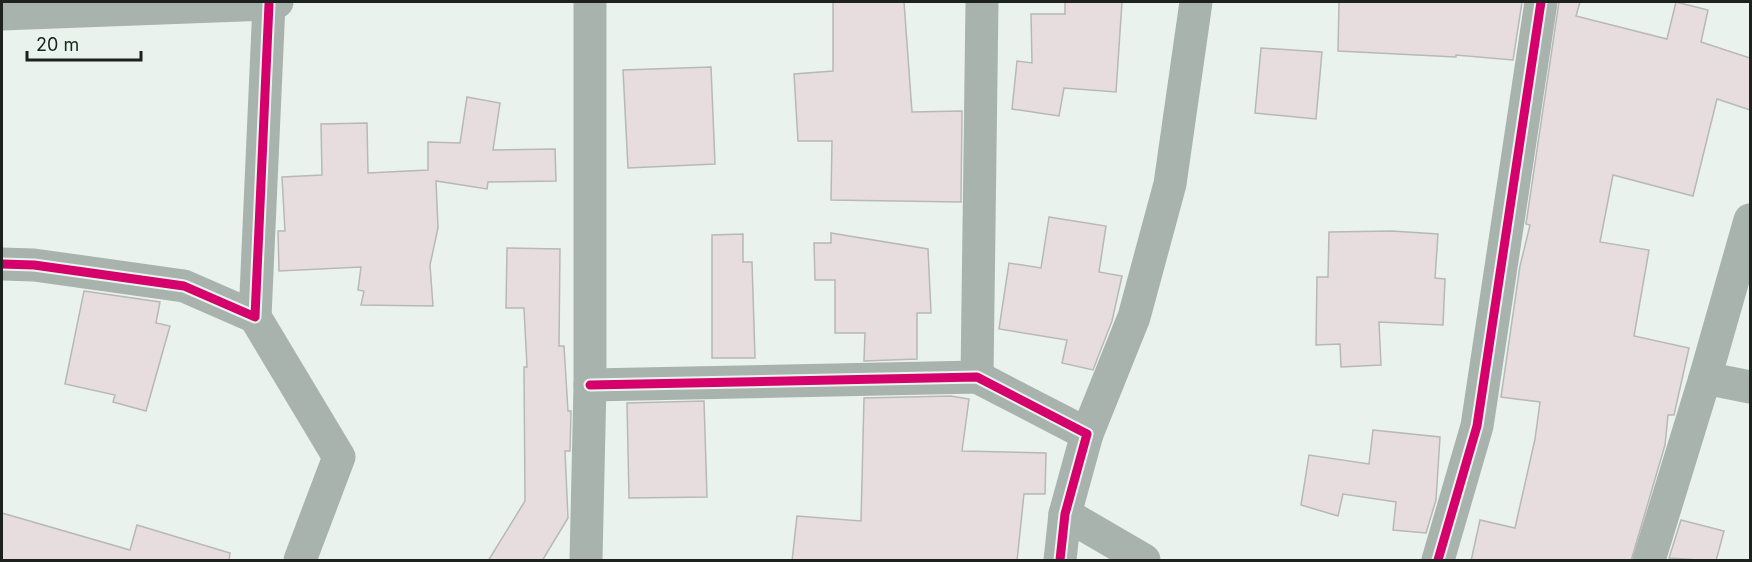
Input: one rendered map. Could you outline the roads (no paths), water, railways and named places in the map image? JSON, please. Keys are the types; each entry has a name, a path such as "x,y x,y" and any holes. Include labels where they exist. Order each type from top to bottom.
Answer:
{"street":[{"path":"586,561 590,385 590,2"},
{"path":"977,377 982,2"},
{"path":"1060,561 1065,514 1087,434 1134,317 1170,184 1196,2"},
{"path":"1438,561 1477,426 1541,2"},
{"path":"2,14 71,7 273,3 255,317 339,456 300,561"},
{"path":"1649,561 1750,220"},
{"path":"2,264 34,265 184,286 255,317"},
{"path":"590,385 977,377 1087,434"},
{"path":"1705,378 1750,387"},
{"path":"1065,514 1144,561"}]}
